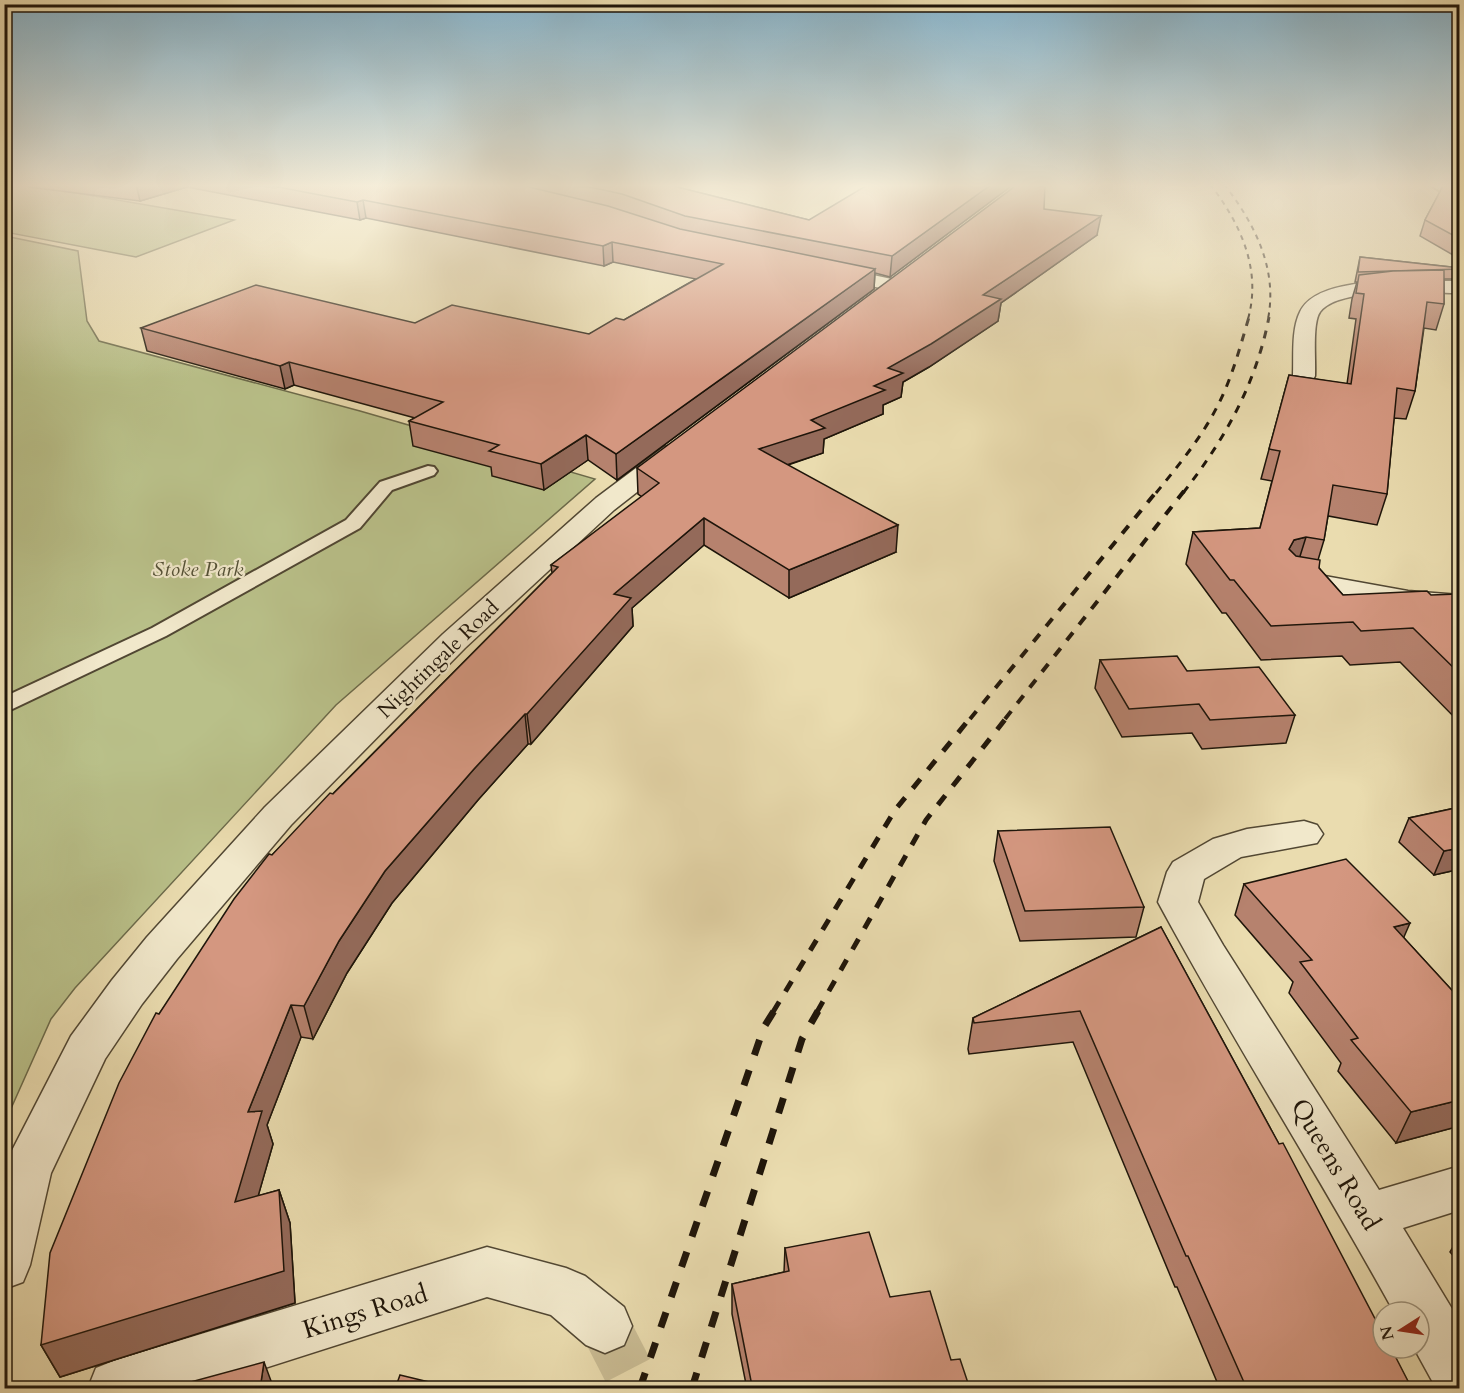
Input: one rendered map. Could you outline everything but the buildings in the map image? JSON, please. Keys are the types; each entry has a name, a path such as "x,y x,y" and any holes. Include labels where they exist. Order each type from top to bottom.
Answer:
{"street":[{"path":"814,269 905,276 866,306"},
{"path":"1304,375 1308,313 1317,302 1335,293 1362,288 1460,287"},
{"name":"Nightingale Road","path":"4,1265 26,1173 87,1049 127,992 162,948 278,816 454,641 605,504 698,433"},
{"path":"1297,580 1408,600 1460,604"},
{"name":"Queens Road","path":"1304,834 1227,848 1187,872 1178,902 1208,956 1368,1216 1460,1376"},
{"path":"1368,1216 1460,1188"},
{"name":"Kings Road","path":"116,1389 487,1272 566,1294 605,1326"}],"lane":[{"path":"4,706 168,627 353,524 386,486 428,471"}],"green space":[{"name":"Stoke Park","path":"5,249 68,249 78,251 87,321 99,341 360,411 595,479 336,705 75,988 51,1019 5,1122"},
{"path":"94,249 157,249 136,257"}],"tunnel":[{"path":"605,1326 637,1388"}],"railway":[{"path":"1246,249 1252,282 1252,300 1248,319"},
{"path":"1262,249 1270,282 1268,319"},
{"path":"1156,493 1212,417 1232,373 1249,317"},
{"path":"1183,493 1212,452 1237,410 1256,365 1269,317"},
{"path":"970,719 1157,491"},
{"path":"1005,719 1184,491"},
{"path":"773,1012 895,810 971,717"},
{"path":"817,1012 926,820 1007,717"},
{"path":"640,1388 764,1027 774,1011"},
{"path":"692,1388 802,1039 818,1011"}]}
